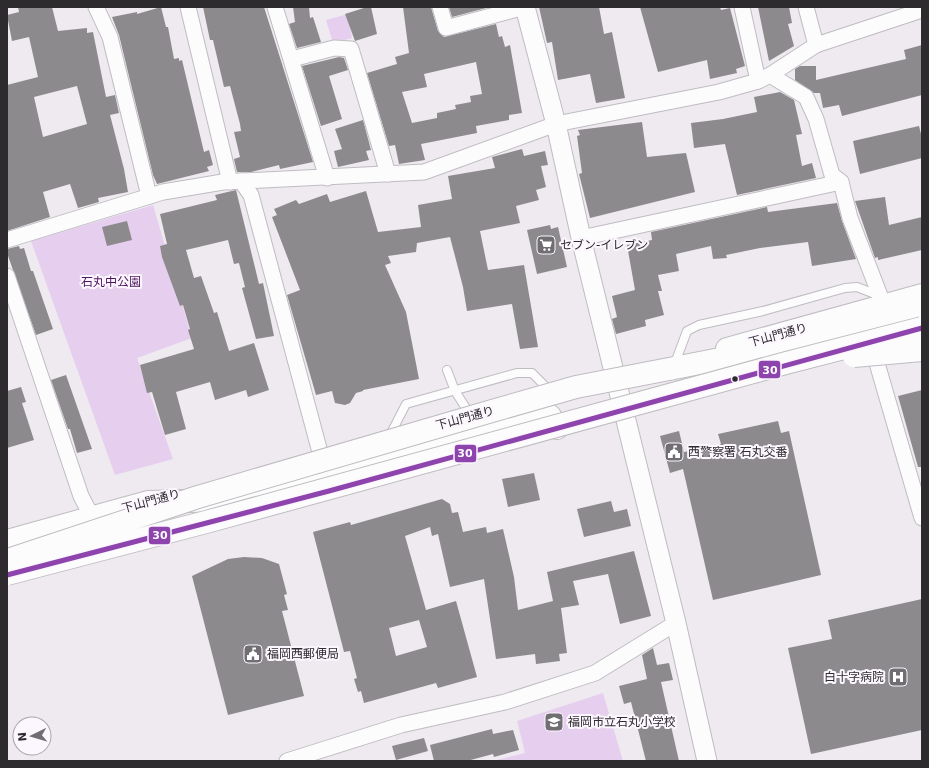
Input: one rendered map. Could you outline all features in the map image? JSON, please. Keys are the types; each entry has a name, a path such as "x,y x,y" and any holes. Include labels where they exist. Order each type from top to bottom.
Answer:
{"main road":[{"name":"下山門通り","path":"7,541 92,517 675,363 882,301 922,295"},
{"path":"7,560 198,497 576,387 802,343 922,313"},
{"path":"7,566 81,551 490,441 674,389 787,361 922,322"},
{"path":"7,574 329,491 922,328"},
{"path":"7,574 222,518 786,363 922,328"},
{"path":"787,361 922,350"},
{"path":"7,541 148,502 227,500 520,422 550,416 557,428"}],"street":[{"path":"96,7 110,37 149,196"},
{"path":"188,7 236,182 251,195 321,456"},
{"path":"275,7 327,178"},
{"path":"440,7 446,28 525,7 556,124 622,411 676,623 707,761"},
{"path":"742,7 764,78 806,97 816,119 832,175 841,182 850,218 882,301"},
{"path":"806,7 816,45"},
{"path":"7,240 163,192 236,182 424,172 556,124 719,92 764,78 816,45 922,10"},
{"path":"292,59 334,48 351,49 388,174"},
{"path":"581,238 841,182"},
{"path":"7,276 81,496 92,517"},
{"path":"870,342 922,518"},
{"path":"287,761 401,725 505,702 595,673 676,623"}],"lane":[{"path":"675,363 687,331 699,325 763,310 844,288 857,287 882,301"},
{"path":"447,370 455,391 472,417"},
{"path":"389,438 406,404 517,373 532,373 555,395"}],"green space":[{"path":"348,14 352,38 333,43 326,20"},
{"name":"石丸中公園","path":"153,205 192,338 137,358 173,459 115,475 31,241"},
{"path":"603,693 623,761 492,761 525,753 517,721"}],"building":[{"path":"18,7 52,7 58,31 87,28 87,33 93,32 106,97 115,95 119,113 110,115 124,169 128,192 98,198 99,202 78,208 70,184 43,192 50,217 7,231 7,85 38,77 29,37 12,41 7,15 19,12","holes":["77,86 87,124 43,137 34,97"]},
{"path":"161,7 166,27 168,27 174,59 179,58 179,61 182,60 204,152 209,150 213,165 207,167 209,171 157,184 153,175 119,35 112,17 137,12 137,14"},
{"path":"203,7 264,7 313,162 280,169 279,165 251,172 237,172 234,159 240,157 234,132 241,131 240,124 230,86 224,87 213,40 210,40"},
{"path":"293,7 309,7 310,18 313,17 321,42 297,48 289,24 295,22"},
{"path":"371,7 377,34 355,41 345,14"},
{"path":"403,7 431,7 438,31 444,37 496,24 499,37 502,36 505,47 510,45 522,113 509,115 509,120 476,126 477,133 421,144 425,160 399,164 395,145 389,146 367,73 397,64 395,57 409,53","holes":["476,62 482,94 470,96 471,102 455,105 456,109 437,113 437,118 412,123 402,92 427,87 424,74"]},
{"path":"449,7 490,7 452,17"},
{"path":"539,7 599,7 604,34 612,32 625,98 596,103 590,74 558,80 552,42 547,43"},
{"path":"640,7 720,7 721,10 730,8 745,66 736,69 737,73 710,79 707,60 658,72"},
{"path":"758,7 789,7 792,23 788,24 794,46 769,61"},
{"path":"922,45 922,95 842,116 839,105 823,108 820,93 814,93 795,80 795,69 800,66 816,66 816,80 906,59 904,50"},
{"path":"339,57 344,58 348,70 329,76 342,119 321,126 302,66"},
{"path":"780,92 794,100 802,134 796,135 802,166 812,163 816,178 737,195 725,144 694,148 691,123 723,119 757,112 754,97"},
{"path":"363,120 371,150 366,151 369,160 338,167 334,151 342,149 335,129"},
{"path":"642,122 647,157 686,153 695,192 590,218 579,174 582,173 577,136 580,135 578,130"},
{"path":"919,126 922,138 922,158 860,174 853,141"},
{"path":"522,149 524,156 545,151 548,165 541,166 546,187 536,190 539,200 516,206 520,223 480,231 488,270 524,265 538,347 520,349 512,304 467,311 463,287 450,237 417,243 416,252 388,256 391,263 385,265 406,312 419,379 363,390 356,393 350,403 345,405 335,403 332,391 316,395 287,295 300,290 272,217 277,215 274,209 296,200 299,204 327,194 330,202 366,191 378,232 421,227 418,205 452,199 448,176 495,168 492,157"},
{"path":"236,190 259,284 263,283 274,336 256,339 242,288 245,287 239,263 234,264 228,240 186,250 194,278 201,276 214,313 217,312 229,351 254,343 269,390 248,397 246,390 215,400 210,382 176,392 186,429 165,435 152,392 147,393 140,365 194,349 188,330 190,329 183,305 180,306 162,257 160,246 167,244 160,214 217,200 215,195"},
{"path":"885,197 889,225 922,217 922,250 878,260 878,257 875,258 855,201"},
{"path":"837,203 856,259 812,266 808,242 760,248 726,255 727,258 713,259 711,246 676,254 679,271 658,275 662,291 658,291 664,315 645,320 646,326 616,334 612,319 617,317 612,296 635,290 627,245 652,240 651,232 767,207 768,212"},
{"path":"127,221 132,240 107,246 102,227"},
{"name":"セブン-イレブン","path":"550,225 551,229 558,227 567,267 537,274 527,230"},
{"path":"19,246 20,249 24,248 53,329 36,335 7,253 7,249"},
{"path":"66,375 92,449 77,453 70,429 68,429 51,380"},
{"path":"21,387 26,402 22,403 34,440 7,448 7,391"},
{"path":"922,390 922,467 918,467 898,396"},
{"path":"778,421 781,433 789,431 821,575 713,600 683,469 670,473 660,436 679,431 684,452 721,444 718,434"},
{"path":"534,473 540,500 508,507 502,479"},
{"path":"442,499 450,504 452,513 458,512 463,532 486,527 487,533 503,529 514,577 518,610 553,601 547,572 634,551 651,616 620,624 608,574 573,581 579,605 561,608 567,653 559,654 560,661 536,664 535,654 496,659 484,579 450,587 438,534 432,536 430,527 405,536 426,610 456,601 477,677 438,688 436,683 364,703 361,691 358,692 354,679 357,678 350,651 344,652 313,532 350,522 351,525","holes":["419,620 427,647 396,656 389,628"]},
{"path":"611,501 614,512 627,509 631,526 584,537 577,509"},
{"name":"福岡西郵便局","path":"244,557 262,558 279,564 287,594 284,595 288,610 282,611 304,696 228,715 192,576 228,559"},
{"path":"922,599 922,730 811,754 788,648 832,639 828,620"},
{"path":"653,648 657,665 669,663 673,680 661,682 679,761 646,761 631,702 624,704 619,686 647,679 642,655"},
{"path":"492,729 493,734 513,730 519,750 494,757 493,754 467,761 434,761 430,745"},
{"path":"424,738 428,751 396,760 392,746"}],"transit line":[{"name":"30","path":"7,575 329,491 922,328"}],"place":[{"name":"セブン-イレブン","path":"546,245"},
{"name":"西警察署 石丸交番","path":"674,452"},
{"name":"福岡西郵便局","path":"253,654"},
{"name":"白十字病院","path":"898,677"},
{"name":"福岡市立石丸小学校","path":"554,722"}]}
